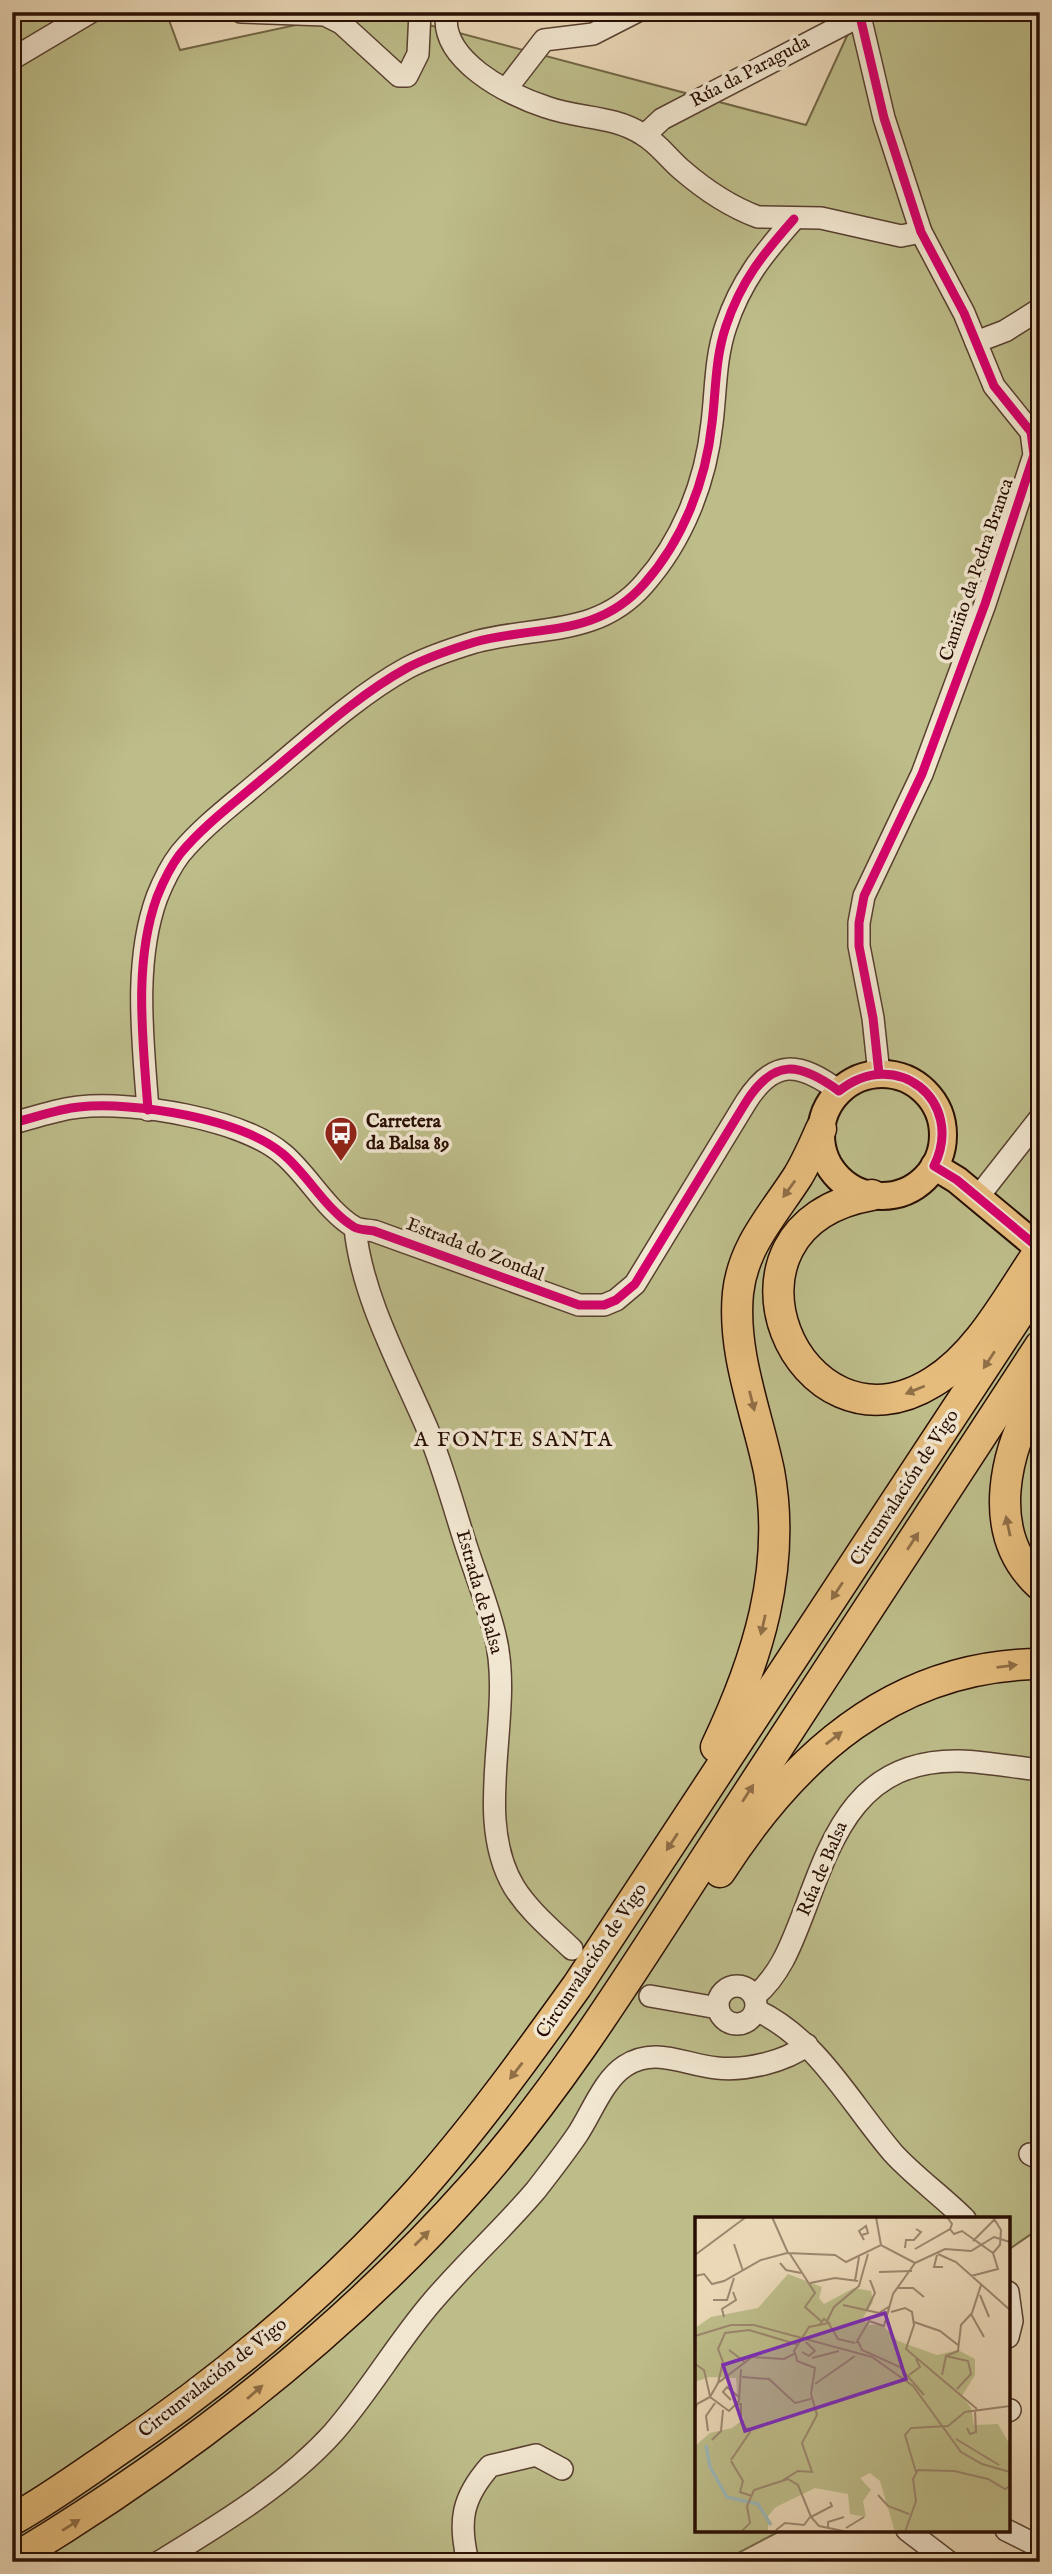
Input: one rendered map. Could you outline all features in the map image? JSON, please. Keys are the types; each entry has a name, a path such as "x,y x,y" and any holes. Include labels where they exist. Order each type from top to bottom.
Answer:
{"highway":[{"path":"697,1804 708,1765 734,1709 759,1643 774,1557 769,1472 747,1381 738,1329 738,1293 747,1255 761,1228 808,1159 821,1129"},
{"path":"872,1195 848,1199 809,1223 793,1243 779,1275 779,1311 788,1343 810,1371 837,1390 878,1399 895,1398 932,1383 956,1364 989,1324 1040,1250"},
{"name":"Circunvalación de Vigo","path":"12,2520 175,2412 272,2334 351,2262 415,2194 523,2062 697,1804 1040,1282"},
{"name":"Circunvalación de Vigo","path":"12,2560 104,2503 197,2438 347,2312 476,2183 561,2074 662,1926 1040,1346"},
{"path":"1040,1391 1020,1432 1006,1479 1004,1498 1011,1541 1024,1566 1040,1585"},
{"path":"561,2074 591,2052 626,2008 730,1857 792,1778 829,1741 865,1716 939,1680 975,1670 1040,1664"}],"main road":[{"path":"879,1074 914,1082 937,1109 942,1144 934,1166 925,1178 901,1193 872,1195 859,1192 838,1177 824,1155 821,1129 827,1109 839,1091 858,1079 879,1074"},
{"path":"934,1166 978,1197 1040,1250"}],"street":[{"path":"12,59 91,12"},
{"path":"241,12 325,15 341,23 399,76 407,76 415,64 420,12"},
{"path":"447,12 447,37 464,62 545,107 599,117 624,124 645,135 682,170 744,212 758,217 821,218 901,236 921,232"},
{"path":"507,88 544,40 593,34 636,12"},
{"name":"Rúa da Paraguda","path":"645,135 662,119 859,14"},
{"name":"Camiño da Pedra Branca","path":"859,14 884,118 921,232 976,342 994,386 1031,432 1034,455 985,604 922,774 864,896 859,923 859,946 873,1018 879,1074"},
{"path":"148,1110 143,976 148,928 156,898 178,856 199,833 302,746 407,668 479,641 591,622 611,613 634,595 669,550 700,482 712,425 720,350 735,302 756,263 794,219"},
{"path":"976,342 1005,331 1040,309"},
{"name":"Estrada do Zondal","path":"355,1228 374,1231 560,1300 592,1307 604,1305 627,1292 644,1271 746,1102 766,1076 774,1071 793,1068 814,1075 839,1091"},
{"path":"12,1123 79,1107 148,1110 232,1126 253,1134 283,1154 355,1228"},
{"path":"978,1197 1040,1118"},
{"name":"Estrada de Balsa","path":"355,1228 357,1249 370,1291 437,1453 496,1636 502,1698 496,1816 504,1860 513,1885 533,1912 572,1949"},
{"name":"Rúa de Balsa","path":"755,2003 783,1962 830,1843 844,1818 864,1794 889,1775 943,1761 1040,1770"},
{"path":"755,2003 748,2021 734,2024 726,2021 718,2008 720,1995 731,1986 744,1987 755,2003 807,2045 896,2155 963,2217"},
{"path":"650,1996 718,2008"},
{"path":"159,2562 245,2506 307,2458 332,2433 426,2309 493,2239 554,2167 623,2067 643,2057 663,2056 716,2068 735,2068 792,2056 807,2045"},
{"path":"1010,2306 1010,2329"},
{"path":"468,2562 461,2529 464,2507 491,2466 536,2455 562,2469"},
{"path":"910,2532 949,2562"},
{"path":"1010,2532 1040,2547"}],"green space":[{"path":"12,12 166,12 180,50 356,12 380,12 806,125 858,12 1040,12 1040,2228 1010,2249 1010,2217 695,2217 695,2532 778,2532 721,2562 12,2562"}],"cycle path":[{"path":"859,12 884,118 921,232 964,313 994,386 1031,432 1034,455 985,604 922,774 864,896 859,923 859,946 873,1018 879,1074"},
{"path":"148,1110 142,1002 145,948 157,897 176,859 208,825 350,706 388,679 423,660 475,642 586,622 626,601 644,584 658,567 681,529 698,488 709,445 720,350 732,310 754,269 794,219"},
{"path":"12,1123 62,1110 102,1106 157,1110 215,1122 242,1131 283,1154 326,1202 356,1228 374,1231 579,1305 604,1305 616,1300 635,1284 746,1102 767,1078 788,1069 799,1070 812,1074 839,1091 861,1078 882,1074 903,1077 920,1087 933,1102 941,1120 941,1142 934,1166 957,1180 1040,1249"}],"place":[{"name":"Carretera da Balsa 89","path":"341,1163"}],"district":[{"name":"A FONTE SANTA","path":"514,1440"}]}
